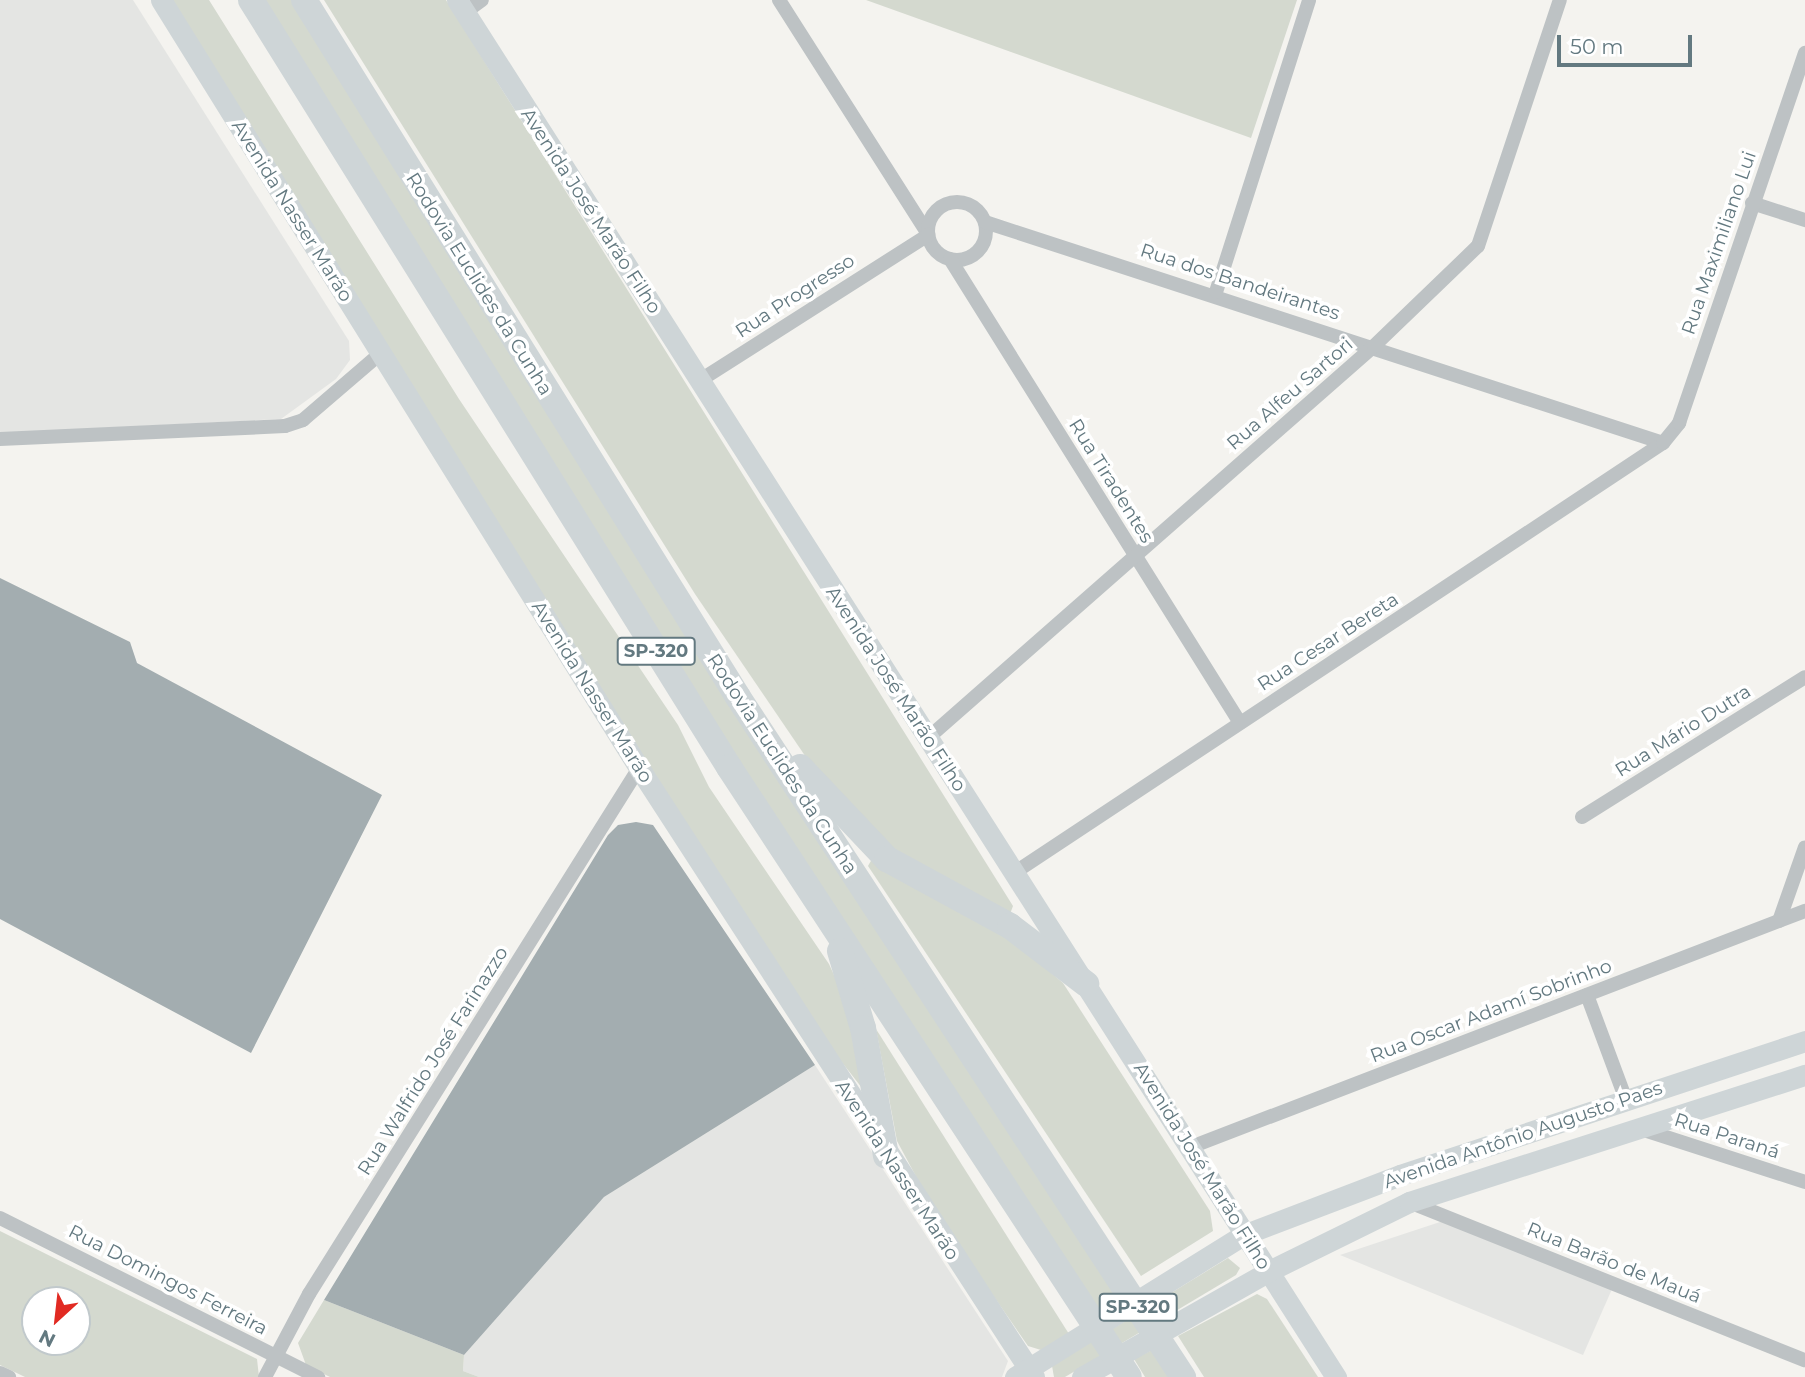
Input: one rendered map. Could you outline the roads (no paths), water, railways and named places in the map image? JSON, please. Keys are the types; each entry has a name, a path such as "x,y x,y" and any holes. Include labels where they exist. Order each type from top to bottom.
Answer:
{"highway":[{"name":"SP-320","path":"251,0 832,923 1129,1377"},
{"name":"Rodovia Euclides da Cunha","path":"304,0 738,697 1183,1377"},
{"path":"738,697 887,859 1010,926 1086,984"},
{"path":"832,923 863,1028 887,1156"}],"main road":[{"name":"Avenida Nasser Marão","path":"161,0 639,768 1026,1374"},
{"name":"Avenida José Marão Filho","path":"460,6 1336,1377"},
{"name":"Avenida Antônio Augusto Paes","path":"1026,1374 1243,1235 1400,1175 1805,1041"},
{"name":"Avenida Antônio Augusto Paes","path":"1082,1377 1269,1271 1409,1202 1805,1075"},
{"path":"1626,1100 1637,1127"},
{"path":"1400,1175 1409,1202"}],"street":[{"path":"460,6 482,0"},
{"path":"779,0 929,238 950,259 970,257 984,242 1003,230"},
{"path":"1216,292 1308,0"},
{"name":"Rua Alfeu Sartori","path":"928,738 1374,346 1478,246 1560,0"},
{"name":"Rua Maximiliano Lui","path":"1663,443 1679,423 1805,53"},
{"path":"929,238 931,216 951,202 975,208 985,222 984,242"},
{"path":"1752,203 1805,220"},
{"name":"Rua dos Bandeirantes","path":"985,222 1003,230 1216,292 1663,443"},
{"name":"Rua Progresso","path":"699,381 912,244 929,238"},
{"name":"Rua Tiradentes","path":"950,259 1240,723"},
{"path":"0,439 285,426 303,419 381,353"},
{"name":"Rua Cesar Bereta","path":"1014,873 1663,443"},
{"name":"Rua Mário Dutra","path":"1582,817 1805,677"},
{"name":"Rua Walfrido José Farinazzo","path":"265,1377 639,768"},
{"path":"1779,921 1805,847"},
{"name":"Rua Oscar Adamí Sobrinho","path":"1191,1147 1805,911"},
{"path":"1587,995 1626,1100"},
{"name":"Rua Paraná","path":"1637,1127 1805,1182"},
{"name":"Rua Barão de Mauá","path":"1409,1202 1805,1360"},
{"name":"Rua Domingos Ferreira","path":"0,1218 318,1377"},
{"path":"0,1373 9,1377"}]}
